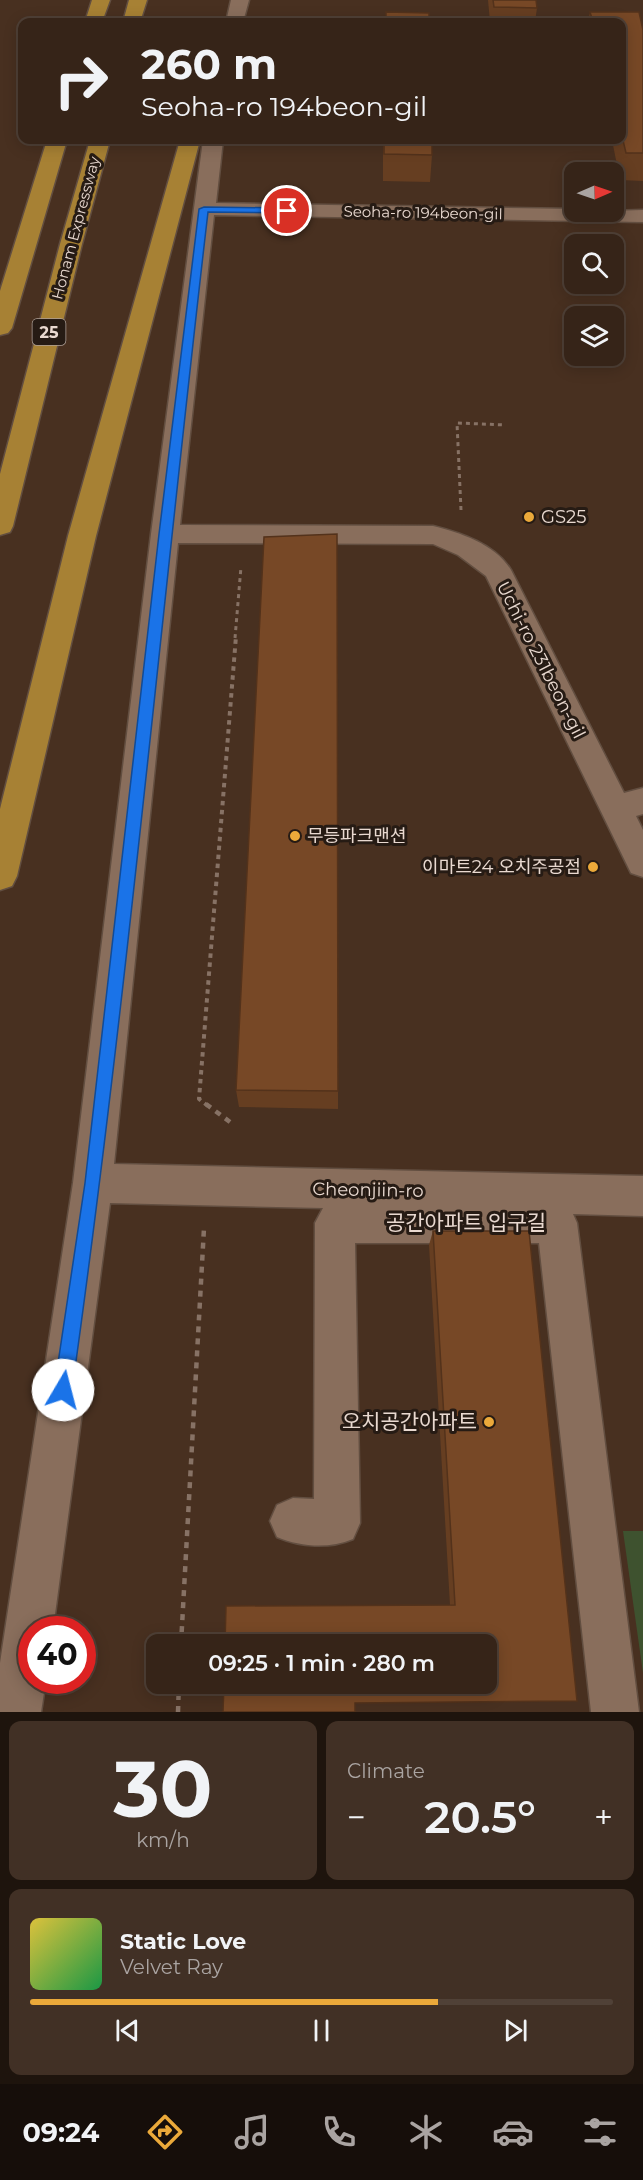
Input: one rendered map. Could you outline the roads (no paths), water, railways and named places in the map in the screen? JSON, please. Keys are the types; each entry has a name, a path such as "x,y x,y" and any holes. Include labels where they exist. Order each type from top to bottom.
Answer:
{"highway":[{"path":"95,18 101,0"},
{"path":"133,18 138,0"},
{"path":"0,328 56,144"},
{"name":"Honam Expressway","path":"0,526 71,244 99,144"},
{"path":"0,876 82,536 189,144"}],"street":[{"path":"236,18 240,0"},
{"path":"17,1712 93,1183 165,534 212,144"},
{"name":"Seoha-ro 194beon-gil","path":"204,209 643,216"},
{"name":"Uchi-ro 231beon-gil","path":"165,534 433,535 473,549 497,570 629,804 643,863"},
{"name":"Cheonjiin-ro","path":"93,1183 643,1196"},
{"name":"공간아파트 입구길","path":"293,1521 337,1523 335,1222 557,1223 615,1712"}],"place":[{"name":"GS25","path":"529,517"},
{"name":"무등파크맨션","path":"295,836"},
{"name":"이마트24 오치주공점","path":"593,867"},
{"name":"오치공간아파트","path":"489,1422"}]}
